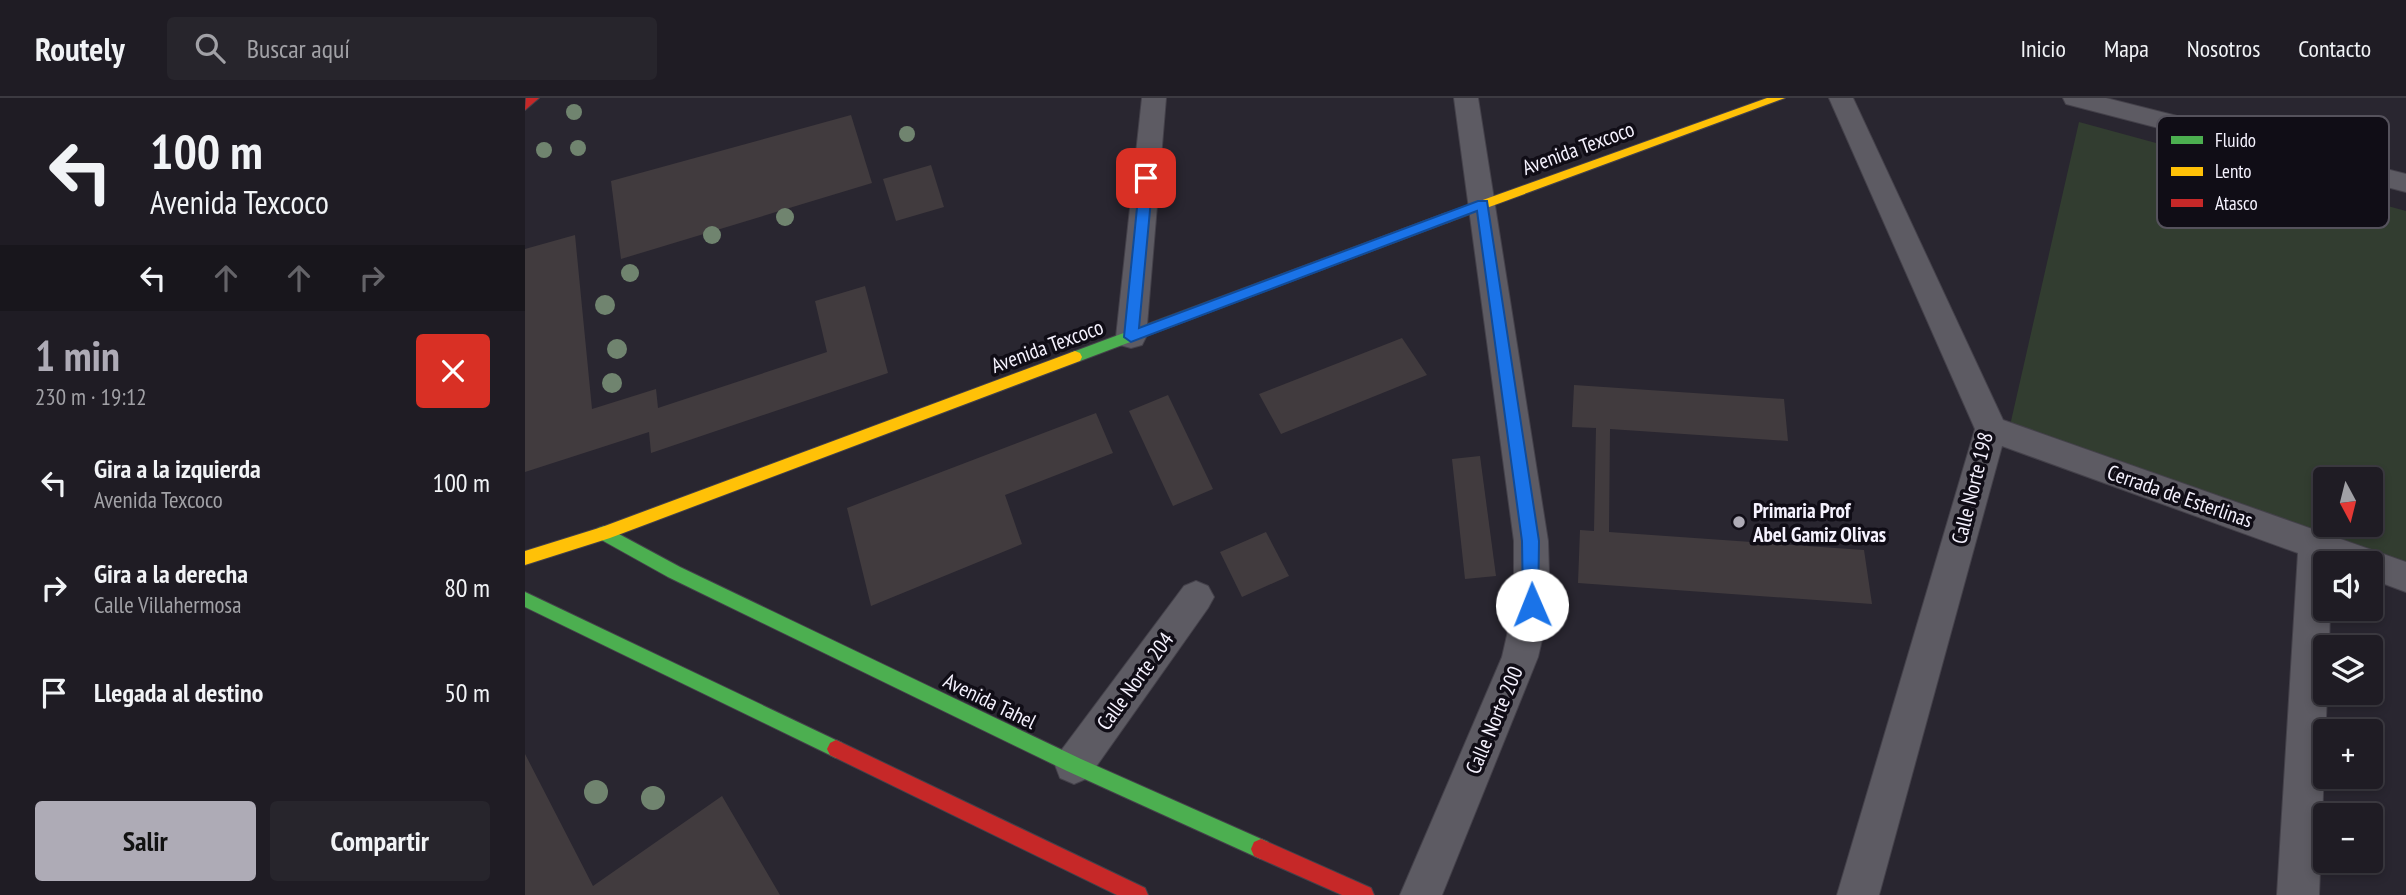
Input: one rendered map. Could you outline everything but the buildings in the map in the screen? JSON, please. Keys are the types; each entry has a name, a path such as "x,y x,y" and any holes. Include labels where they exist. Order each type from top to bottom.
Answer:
{"street":[{"path":"525,106 533,98"},
{"path":"1131,337 1154,98"},
{"name":"Calle Norte 200","path":"1421,895 1520,657 1532,605 1531,541 1466,98"},
{"name":"Avenida Texcoco","path":"525,558 604,533 1483,204 1779,98"},
{"name":"Calle Norte 198","path":"1842,98 1991,429 1858,895"},
{"path":"2075,98 2157,119"},
{"path":"2389,179 2406,183"},
{"name":"Cerrada de Esterlinas","path":"1991,429 2335,551"},
{"name":"Avenida Tahel","path":"604,533 674,572 1074,765 1364,895"},
{"path":"2298,895 2316,544"},
{"name":"Cerrada de Esterlinas","path":"2383,568 2406,577"},
{"name":"Calle Norte 204","path":"1074,765 1196,597"},
{"path":"525,599 1138,895"}],"green space":[{"path":"2079,122 2157,143 2157,228 2389,228 2389,206 2406,211 2406,574 2383,566 2383,551 2343,551 2009,430"}],"traffic: fast":[{"path":"1075,357 1446,218"},
{"path":"604,533 674,572 1074,765 1261,849"},
{"path":"525,599 836,749"}],"traffic: slow":[{"path":"1446,218 1779,98"},
{"path":"525,558 604,533 1075,357"}],"traffic: jam":[{"path":"525,106 533,98"},
{"path":"836,749 1138,895"},
{"path":"1261,849 1364,895"}],"place":[{"name":"Primaria Prof Abel Gamiz Olivas","path":"1739,522"}],"route":[{"path":"1146,178 1131,337 1483,204 1531,541 1532,605"}]}
